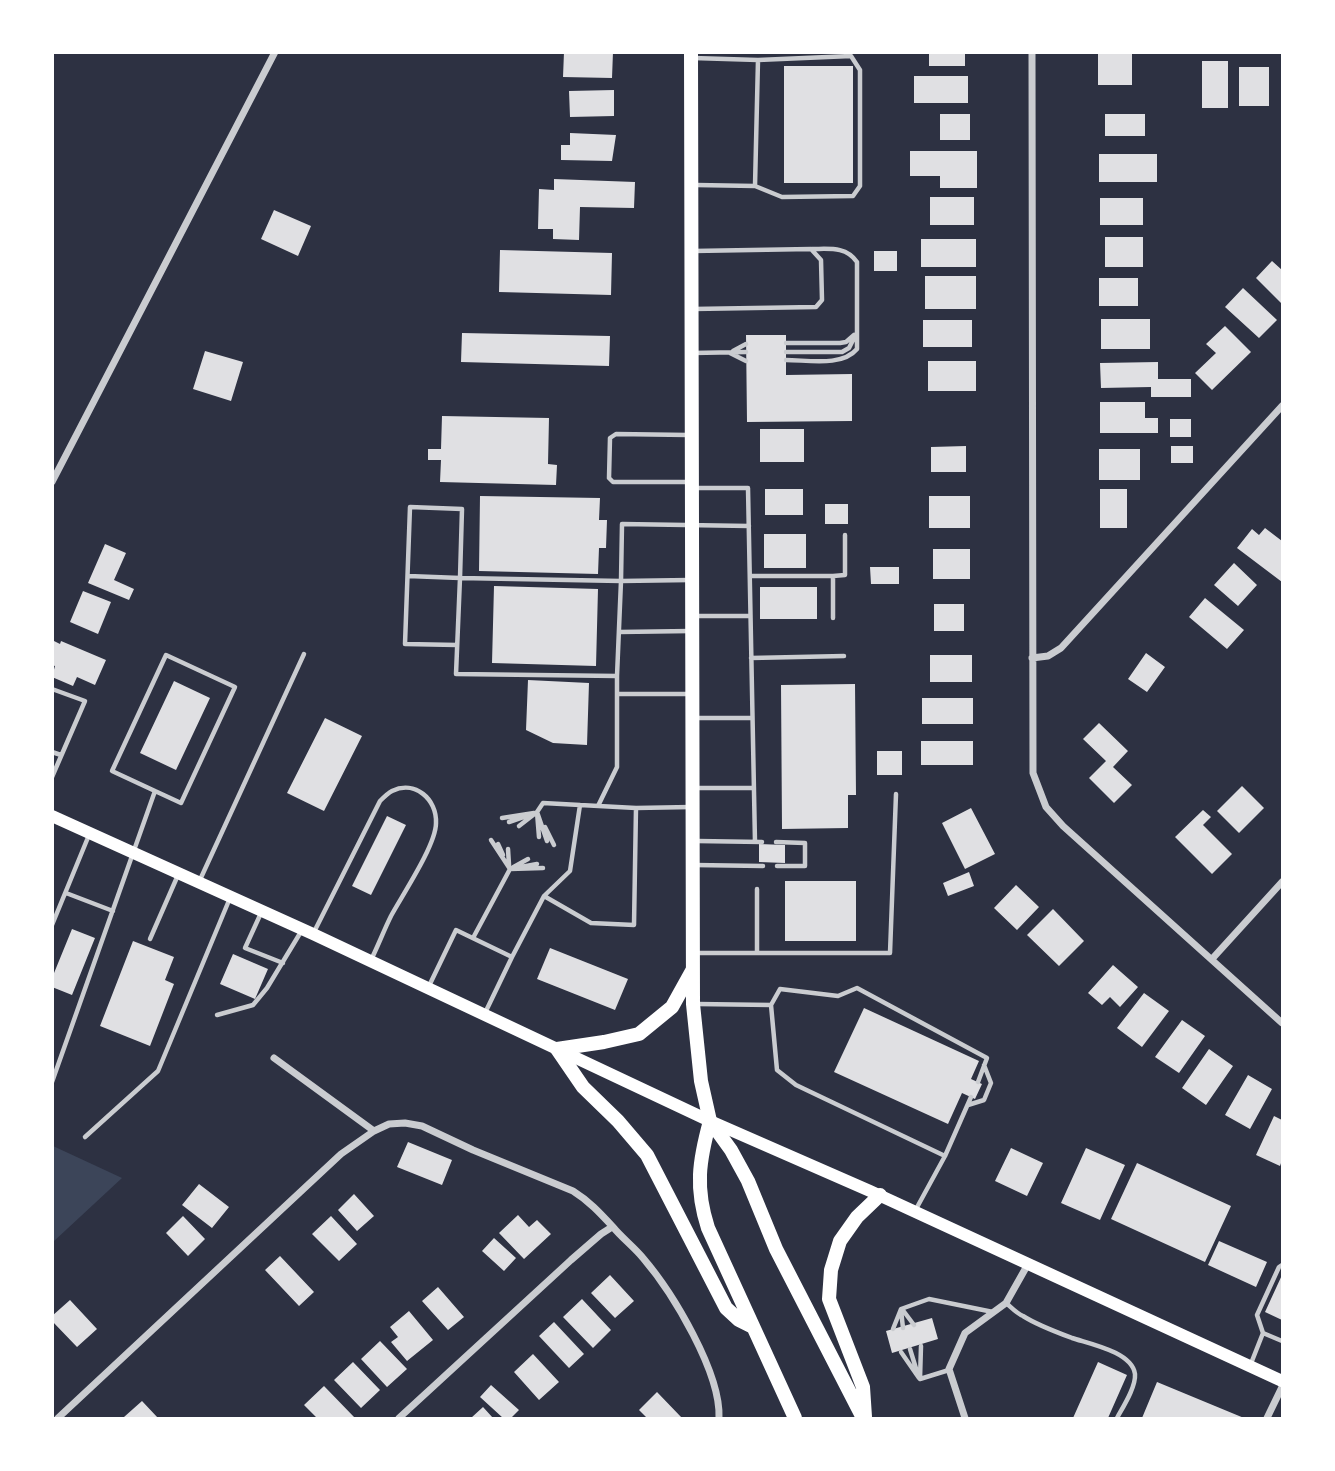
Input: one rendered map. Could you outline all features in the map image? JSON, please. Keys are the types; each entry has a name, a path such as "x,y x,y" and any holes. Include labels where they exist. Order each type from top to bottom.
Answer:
{"main road":[{"path":"691,55 693,1004 701,1081 710,1121 732,1150 776,1249 864,1419"},
{"path":"52,816 371,961 710,1121 880,1195 1283,1381"},
{"path":"558,1049 639,1034 672,1007 693,970"},
{"path":"558,1049 583,1087 618,1121 647,1155 726,1308 739,1320 753,1327"},
{"path":"710,1121 700,1163 700,1202 708,1228 795,1419"},
{"path":"864,1419 863,1387 829,1299 831,1270 840,1241 857,1217 880,1195"}],"street":[{"path":"52,482 275,52"},
{"path":"1032,52 1033,773 1046,807 1063,826 1283,1023"},
{"path":"1032,658 1048,656 1061,648 1283,406"},
{"path":"1212,959 1283,882"},
{"path":"274,1058 374,1130"},
{"path":"58,1419 341,1154 374,1130 389,1124 405,1123 422,1126 472,1150 573,1191 600,1211 642,1257 682,1314 711,1379 719,1407 719,1419"},
{"path":"399,1419 571,1260 612,1227"},
{"path":"965,1419 949,1369 965,1333 1006,1303 1028,1264"},
{"path":"1267,1419 1283,1387"}],"lane":[{"path":"691,55 758,60 851,54 860,70 860,186 853,196 782,197 755,186 691,185"},
{"path":"755,186 758,60"},
{"path":"692,309 816,307 822,300 821,260 811,249"},
{"path":"691,251 839,249 847,252 857,262 857,349 842,360 786,360"},
{"path":"786,343 840,343 846,342 857,332"},
{"path":"786,352 842,352 849,348 857,332"},
{"path":"729,353 746,344"},
{"path":"692,353 746,352"},
{"path":"729,353 746,361"},
{"path":"692,435 616,434 610,438 609,478 613,482 748,488 755,842"},
{"path":"457,645 405,644 410,507 462,509 456,674 617,677"},
{"path":"598,806 617,767 622,524 748,526"},
{"path":"750,576 845,575 845,535"},
{"path":"408,576 621,582 692,580"},
{"path":"834,576 834,618"},
{"path":"692,615 750,616"},
{"path":"619,632 692,631"},
{"path":"198,883 304,654"},
{"path":"166,655 235,687 181,803 155,791 112,771 166,655"},
{"path":"751,658 844,656"},
{"path":"52,688 85,701 52,777"},
{"path":"617,694 692,694"},
{"path":"692,718 752,718"},
{"path":"52,752 61,755"},
{"path":"217,1016 253,1005 308,932 380,801 393,791 410,788 426,794 433,807 436,821 433,838 371,961"},
{"path":"692,788 754,788"},
{"path":"52,1082 155,791"},
{"path":"693,953 890,953 897,794"},
{"path":"519,826 537,812 543,803 636,808 692,807"},
{"path":"484,1014 544,896 570,871 580,805"},
{"path":"544,896 591,923 634,925 636,808"},
{"path":"502,818 537,812"},
{"path":"509,822 537,812"},
{"path":"537,812 539,837"},
{"path":"537,812 547,841"},
{"path":"537,812 554,845"},
{"path":"52,925 90,833"},
{"path":"491,840 510,869"},
{"path":"693,841 762,842"},
{"path":"776,842 805,843 805,866 777,866"},
{"path":"498,844 510,869"},
{"path":"508,849 510,869"},
{"path":"473,938 510,869 528,859"},
{"path":"510,869 537,864"},
{"path":"694,865 763,866"},
{"path":"510,869 543,868"},
{"path":"150,939 178,874"},
{"path":"757,889 757,953"},
{"path":"66,893 113,911"},
{"path":"85,1137 158,1071 230,897"},
{"path":"262,911 245,948 283,963"},
{"path":"428,988 456,930 512,957"},
{"path":"946,1156 796,1085 777,1070 771,1005 780,989 838,996 857,988 987,1058 978,1082"},
{"path":"693,1004 771,1005"},
{"path":"967,1106 984,1100 991,1083 984,1064"},
{"path":"915,1211 946,1156 971,1097"},
{"path":"1250,1366 1263,1333 1257,1315 1279,1267 1283,1265"},
{"path":"893,1329 901,1309 929,1299 993,1312"},
{"path":"1006,1303 1022,1316 1122,1356 1134,1369 1136,1378 1117,1419"},
{"path":"901,1309 914,1325"},
{"path":"901,1309 903,1328"},
{"path":"1263,1333 1283,1340"},
{"path":"920,1379 921,1346"},
{"path":"910,1349 920,1379"},
{"path":"901,1352 920,1379"},
{"path":"920,1379 949,1369"}],"shaded area":[{"path":"53,1146 122,1178 53,1242"}],"building":[{"path":"564,52 613,52 612,78 563,77"},
{"path":"929,52 965,52 965,66 929,66"},
{"path":"1098,52 1132,52 1132,85 1098,85"},
{"path":"1202,61 1228,61 1228,108 1202,108"},
{"path":"784,66 853,66 853,183 784,183"},
{"path":"1239,67 1269,67 1269,106 1239,106"},
{"path":"914,76 968,76 968,103 914,103"},
{"path":"614,90 614,116 570,117 569,91"},
{"path":"940,114 970,114 970,140 940,140"},
{"path":"1105,114 1145,114 1145,136 1105,136"},
{"path":"570,133 616,135 612,161 561,160 561,145 570,145"},
{"path":"910,151 977,151 977,188 940,188 940,176 910,176"},
{"path":"1099,154 1157,154 1157,182 1099,182"},
{"path":"554,179 635,182 634,208 580,207 579,240 553,239 553,229 538,229 539,189 554,190"},
{"path":"930,197 974,197 974,225 930,225"},
{"path":"1100,198 1143,198 1143,225 1100,225"},
{"path":"274,210 311,226 298,256 261,239"},
{"path":"1105,237 1143,237 1143,267 1105,267"},
{"path":"921,239 976,239 976,267 921,267"},
{"path":"500,250 612,253 611,295 499,292"},
{"path":"874,251 897,251 897,271 874,271"},
{"path":"1272,261 1282,270 1282,304 1256,278"},
{"path":"925,276 976,276 976,309 925,309"},
{"path":"1099,278 1138,278 1138,306 1099,306"},
{"path":"1243,288 1277,320 1259,338 1225,307"},
{"path":"1101,319 1150,319 1150,349 1101,349"},
{"path":"923,320 972,320 972,347 923,347"},
{"path":"1225,326 1251,352 1212,390 1195,373 1216,353 1206,344"},
{"path":"462,333 610,336 609,366 461,362"},
{"path":"746,335 786,335 786,375 852,374 852,421 747,422"},
{"path":"205,351 243,362 231,401 193,389"},
{"path":"928,361 976,361 976,391 928,391"},
{"path":"1158,362 1158,379 1191,379 1191,397 1151,397 1151,387 1101,388 1100,363"},
{"path":"1100,402 1145,402 1145,418 1158,418 1158,433 1100,433"},
{"path":"442,416 549,418 548,464 557,465 556,485 440,482 441,460 428,460 428,449 441,449"},
{"path":"1170,419 1191,419 1191,437 1170,437"},
{"path":"760,429 804,429 804,462 760,462"},
{"path":"966,446 966,472 931,472 931,447"},
{"path":"1171,446 1193,446 1193,463 1171,463"},
{"path":"1099,449 1140,449 1140,480 1099,480"},
{"path":"765,489 803,489 803,515 765,515"},
{"path":"1100,489 1127,489 1127,528 1100,528"},
{"path":"480,496 600,498 599,520 607,520 606,548 599,548 598,574 479,571"},
{"path":"929,496 970,496 970,528 929,528"},
{"path":"825,504 848,504 848,524 825,524"},
{"path":"1265,528 1282,541 1282,582 1237,548 1252,529 1259,535"},
{"path":"764,534 806,534 806,568 764,568"},
{"path":"105,544 126,553 114,580 134,589 129,600 88,583"},
{"path":"933,549 970,549 970,579 933,579"},
{"path":"1234,563 1257,585 1238,606 1214,585"},
{"path":"870,567 899,567 899,584 871,584"},
{"path":"494,586 598,589 596,666 492,663"},
{"path":"760,587 817,587 817,619 760,619"},
{"path":"83,591 111,602 98,634 70,622"},
{"path":"1205,598 1244,630 1227,649 1189,617"},
{"path":"934,604 964,604 964,631 934,631"},
{"path":"52,640 60,644 61,641 106,660 95,685 77,677 73,686 52,677 55,666 52,665"},
{"path":"1146,653 1165,667 1147,692 1128,679"},
{"path":"930,655 972,655 972,682 930,682"},
{"path":"528,680 589,683 587,745 553,743 526,730"},
{"path":"174,681 210,698 176,770 140,753"},
{"path":"855,684 856,795 848,795 848,828 782,829 781,685"},
{"path":"922,698 973,698 973,724 922,724"},
{"path":"325,718 362,736 324,811 287,793"},
{"path":"1099,723 1128,751 1113,767 1132,785 1114,803 1089,778 1106,761 1083,739"},
{"path":"921,741 973,741 973,765 921,765"},
{"path":"877,751 902,751 902,775 877,775"},
{"path":"1242,786 1264,808 1239,833 1217,811"},
{"path":"971,808 995,854 965,869 942,823"},
{"path":"1203,810 1211,817 1203,825 1232,854 1212,874 1175,837"},
{"path":"387,816 406,825 371,895 352,886"},
{"path":"759,844 785,845 785,863 759,862"},
{"path":"969,872 974,886 948,896 943,883"},
{"path":"785,881 856,881 856,941 785,941"},
{"path":"1016,885 1039,907 1017,930 994,908"},
{"path":"1053,909 1084,941 1059,966 1027,935"},
{"path":"72,929 95,938 72,995 52,987 52,978"},
{"path":"133,941 174,957 165,980 174,984 150,1046 100,1026"},
{"path":"550,948 628,979 615,1010 537,979"},
{"path":"233,954 268,969 255,999 220,984"},
{"path":"1113,965 1138,987 1120,1007 1110,997 1102,1005 1088,993"},
{"path":"1144,993 1169,1011 1142,1047 1117,1028"},
{"path":"864,1008 979,1061 971,1079 982,1084 975,1099 962,1093 948,1124 834,1072"},
{"path":"1182,1020 1205,1036 1179,1073 1155,1057"},
{"path":"1209,1049 1233,1066 1206,1105 1182,1088"},
{"path":"1248,1075 1272,1089 1250,1129 1225,1115"},
{"path":"1274,1116 1282,1120 1280,1166 1256,1155"},
{"path":"408,1142 452,1160 442,1185 397,1167"},
{"path":"1011,1148 1043,1163 1027,1196 995,1181"},
{"path":"1086,1148 1125,1165 1100,1220 1061,1203"},
{"path":"1137,1163 1231,1206 1205,1262 1111,1219"},
{"path":"199,1184 229,1207 212,1228 182,1205"},
{"path":"354,1194 374,1216 357,1231 338,1210"},
{"path":"518,1215 529,1227 537,1220 551,1234 524,1259 499,1233"},
{"path":"183,1216 205,1239 188,1256 166,1233"},
{"path":"331,1216 357,1244 339,1261 312,1234"},
{"path":"494,1238 516,1258 504,1271 482,1251"},
{"path":"1219,1241 1267,1262 1256,1287 1208,1265"},
{"path":"280,1256 314,1292 299,1306 265,1270"},
{"path":"610,1275 634,1301 615,1318 591,1293"},
{"path":"1282,1275 1282,1320 1265,1312"},
{"path":"438,1287 464,1317 448,1330 422,1301"},
{"path":"582,1299 611,1330 593,1348 563,1317"},
{"path":"70,1300 97,1329 77,1347 52,1321 52,1316"},
{"path":"409,1311 433,1340 407,1361 391,1342 398,1337 390,1327"},
{"path":"932,1318 938,1339 892,1353 886,1331"},
{"path":"554,1322 584,1354 569,1368 539,1336"},
{"path":"380,1341 407,1369 387,1387 361,1359"},
{"path":"533,1354 559,1382 539,1400 514,1372"},
{"path":"353,1362 380,1390 361,1408 334,1380"},
{"path":"1098,1362 1127,1375 1108,1418 1073,1418"},
{"path":"1157,1382 1244,1418 1142,1418"},
{"path":"491,1385 519,1410 511,1418 503,1418 480,1397"},
{"path":"324,1386 355,1418 317,1418 304,1405"},
{"path":"657,1392 682,1418 647,1418 639,1410"},
{"path":"142,1401 158,1418 124,1417"},
{"path":"483,1407 493,1418 471,1418"}]}
